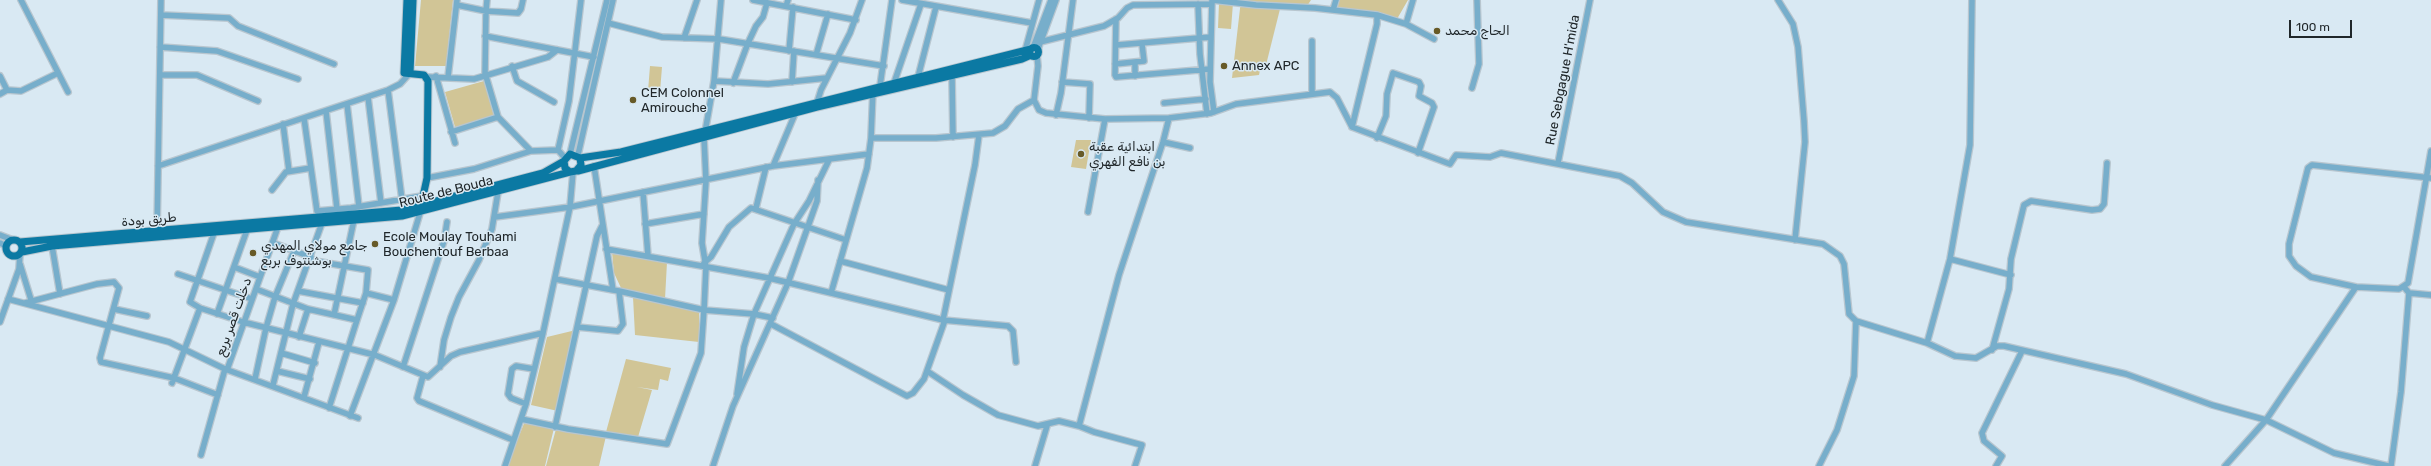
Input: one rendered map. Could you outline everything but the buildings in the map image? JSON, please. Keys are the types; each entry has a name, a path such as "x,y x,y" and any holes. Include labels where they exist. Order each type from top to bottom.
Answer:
{"main road":[{"path":"407,0 407,73"},
{"path":"407,73 413,0"},
{"path":"875,89 952,76 1034,50"},
{"path":"705,134 894,83 1034,50"},
{"path":"407,73 427,77 427,178 420,210"},
{"path":"579,156 581,165 573,172 565,168 566,158 579,156 615,153 705,134 795,114 816,104"},
{"name":"Route de Bouda","path":"279,224 322,223 354,220 420,210 498,192 573,172 705,134"},
{"name":"Route de Bouda","path":"279,224 420,210 543,173 566,158"},
{"name":"طريق بودة","path":"3,249 15,257 21,253 52,246 157,232 279,224"},
{"name":"طريق بودة","path":"17,241 115,238 247,230 279,224"},
{"path":"3,249 17,241 21,253"}],"street":[{"path":"21,0 68,92"},
{"path":"157,232 161,0"},
{"path":"487,0 485,74 498,117 531,151"},
{"path":"448,77 457,3 486,11 518,13 523,0"},
{"path":"558,150 569,101 576,54 581,0"},
{"path":"427,178 474,169 531,151 558,150 566,158 594,57 607,0"},
{"path":"579,156 614,0"},
{"path":"684,38 697,0"},
{"path":"521,419 555,427 669,444 701,353 705,265 705,134 714,81 719,39 721,0"},
{"path":"753,0 856,20"},
{"path":"788,0 792,82"},
{"path":"816,104 827,78 856,20 862,0"},
{"path":"831,293 869,154 875,89 884,66 892,0"},
{"path":"902,0 921,4 928,3 936,7 1032,23"},
{"path":"1039,0 1032,23 1034,50 1038,66 1034,100 1039,110 1056,115 1089,118 1169,118 1207,114 1236,104 1312,94 1333,93 1352,127 1377,138 1450,164 1456,155 1490,157 1501,153 1558,163 1626,178 1663,212 1686,222 1795,240 1818,242 1840,256 1846,270 1849,314 1856,321 1928,343 1944,353 1965,358 1976,358 2004,346 2126,374 2212,405 2266,420 2334,453 2390,466 2401,392 2409,293 2404,287"},
{"path":"1034,50 1051,0"},
{"path":"1034,50 1056,0"},
{"path":"1056,115 1073,0"},
{"path":"1333,10 1336,0"},
{"path":"1406,24 1413,0"},
{"path":"1472,88 1479,64 1477,0"},
{"name":"Rue Sebgague H'mida","path":"1558,163 1590,0"},
{"path":"1778,0 1789,14 1795,32 1804,121 1805,142 1795,240"},
{"path":"1928,343 1950,259 1970,145 1972,0"},
{"path":"1034,50 1068,36 1104,26 1116,19 1127,8 1133,5 1184,2 1198,4 1212,1 1333,10 1376,15 1406,24 1434,39"},
{"path":"1212,1 1210,90 1214,112"},
{"path":"733,83 748,43 756,26 763,17 767,3"},
{"path":"894,83 921,4"},
{"path":"1198,4 1199,38 1207,114"},
{"path":"918,77 936,7"},
{"path":"816,56 828,14"},
{"path":"161,15 229,18 238,26 334,64"},
{"path":"1352,127 1377,24 1376,15"},
{"path":"1116,19 1116,77 1210,69"},
{"path":"608,23 662,37 719,39 884,66"},
{"path":"485,36 594,57"},
{"path":"1117,45 1211,37"},
{"path":"1312,41 1312,94"},
{"path":"1115,64 1144,61 1142,44"},
{"path":"160,47 217,51 298,79"},
{"path":"427,77 474,78 548,56 557,50"},
{"path":"1135,62 1135,76"},
{"path":"512,66 517,81 554,102"},
{"path":"0,94 7,90 21,91 58,73"},
{"path":"158,166 388,90 396,87 407,73"},
{"path":"1377,138 1386,116 1387,94 1393,73 1419,82 1421,86 1418,93 1420,97 1432,103 1434,108 1418,153"},
{"path":"160,75 197,75 258,100"},
{"path":"0,76 7,90"},
{"path":"436,76 455,143"},
{"path":"952,76 953,137"},
{"path":"714,81 733,83 792,82 827,78"},
{"path":"1062,82 1090,84 1089,118"},
{"path":"388,90 402,200"},
{"path":"368,97 381,203"},
{"path":"1164,103 1206,99"},
{"path":"871,138 953,137 993,133 1002,128 1014,113 1034,100"},
{"path":"347,104 359,207"},
{"path":"326,111 337,209"},
{"path":"773,166 795,114"},
{"path":"452,132 498,117"},
{"path":"304,118 316,211 359,207 422,196"},
{"path":"1078,426 1119,275 1163,142 1169,118"},
{"path":"1088,212 1106,119"},
{"path":"283,124 289,171"},
{"path":"555,279 704,310 754,314 772,321 903,395 913,393 927,371 944,320 974,173 979,135"},
{"path":"1163,142 1190,148"},
{"path":"2429,178 2312,165 2308,168 2289,244 2289,256 2296,266 2311,277 2356,287 2394,289 2404,287 2409,280 2429,178 2431,150"},
{"path":"495,217 599,202 773,166 869,154"},
{"path":"736,399 742,354 754,314 794,224 829,160"},
{"path":"1992,350 2009,289 2011,259 2025,203 2031,201 2092,210 2100,209 2104,204 2107,164"},
{"path":"577,327 611,330 621,329 623,321 606,249 594,166"},
{"path":"272,190 284,173 311,168"},
{"path":"756,208 766,168"},
{"path":"505,466 526,404 543,333 570,207 573,172"},
{"path":"713,466 736,399 788,283 817,201 818,180"},
{"path":"440,367 444,340 451,317 487,244 495,217 498,192"},
{"path":"643,192 648,256"},
{"path":"705,265 729,227 747,209 756,208 794,224 846,240"},
{"path":"350,416 394,300 420,210"},
{"path":"645,224 704,214"},
{"path":"334,315 354,220"},
{"path":"403,367 444,241 447,222"},
{"path":"273,385 294,304 322,223"},
{"name":"دخلت قصر بربع","path":"201,455 226,369 279,224"},
{"path":"555,427 597,236 602,226"},
{"path":"218,314 247,230"},
{"path":"214,232 190,302 200,308 243,322 374,355 423,376 430,376 451,356 460,352 543,333"},
{"path":"0,235 17,241"},
{"path":"273,243 310,259 344,264 368,270 366,293 328,408"},
{"path":"52,246 60,294"},
{"path":"606,249 705,265 769,278 944,320 1011,327 1016,362"},
{"path":"255,379 266,328 275,297 294,251"},
{"path":"0,322 20,264 21,253"},
{"path":"1950,259 2011,275"},
{"path":"840,261 949,290"},
{"path":"20,264 32,303"},
{"path":"234,267 260,277"},
{"path":"178,274 252,300"},
{"path":"32,303 97,284 114,282 119,288 100,358 101,362 173,381 218,395"},
{"path":"2225,466 2266,420 2356,287"},
{"path":"256,289 308,309 358,320"},
{"path":"298,291 363,303"},
{"path":"366,293 394,300"},
{"path":"2409,293 2431,295"},
{"path":"8,299 23,303 32,303 184,348 226,369 273,385 328,408 358,418"},
{"path":"173,381 200,308"},
{"path":"114,309 147,316"},
{"path":"299,337 308,309"},
{"path":"1819,466 1837,430 1854,376 1856,321"},
{"path":"304,398 315,362 319,342"},
{"path":"1996,466 2002,456 1984,441 1982,433 2022,351"},
{"path":"281,353 315,362"},
{"path":"526,404 511,398 508,394 512,369 516,366 534,369"},
{"path":"277,371 310,379"},
{"path":"927,371 963,395 998,415 1038,426 1047,426 1059,421 1142,445 1135,466"},
{"path":"423,376 417,398 418,401 513,440"},
{"path":"1035,466 1047,426"}],"shaded area":[{"path":"421,0 453,0 446,66 415,66"},
{"path":"1241,0 1311,0 1307,6 1280,9 1266,65 1261,65 1259,75 1232,78"},
{"path":"1337,0 1408,0 1397,19 1336,8"},
{"path":"1219,3 1233,3 1231,29 1218,28"},
{"path":"650,66 662,67 660,92 648,91"},
{"path":"484,81 494,116 455,127 445,92"},
{"path":"1076,140 1091,140 1086,169 1071,167"},
{"path":"612,252 667,262 665,299 622,290 614,273"},
{"path":"633,297 699,311 699,342 635,335"},
{"path":"576,330 558,411 531,405 547,337"},
{"path":"626,359 671,368 668,381 660,379 658,390 637,387 652,390 638,437 606,432"},
{"path":"525,421 554,428 545,466 507,466"},
{"path":"556,429 606,436 599,466 546,466"}],"place":[{"name":"الحاج محمد","path":"1437,31"},
{"name":"Annex APC","path":"1224,66"},
{"name":"CEM Colonnel Amirouche","path":"633,100"},
{"name":"ابتدائية عقبة بن نافع الفهري","path":"1081,154"},
{"name":"Ecole Moulay Touhami Bouchentouf Berbaa","path":"375,244"},
{"name":"جامع مولاي المهدي بوشنتوف بربع","path":"253,253"}]}
